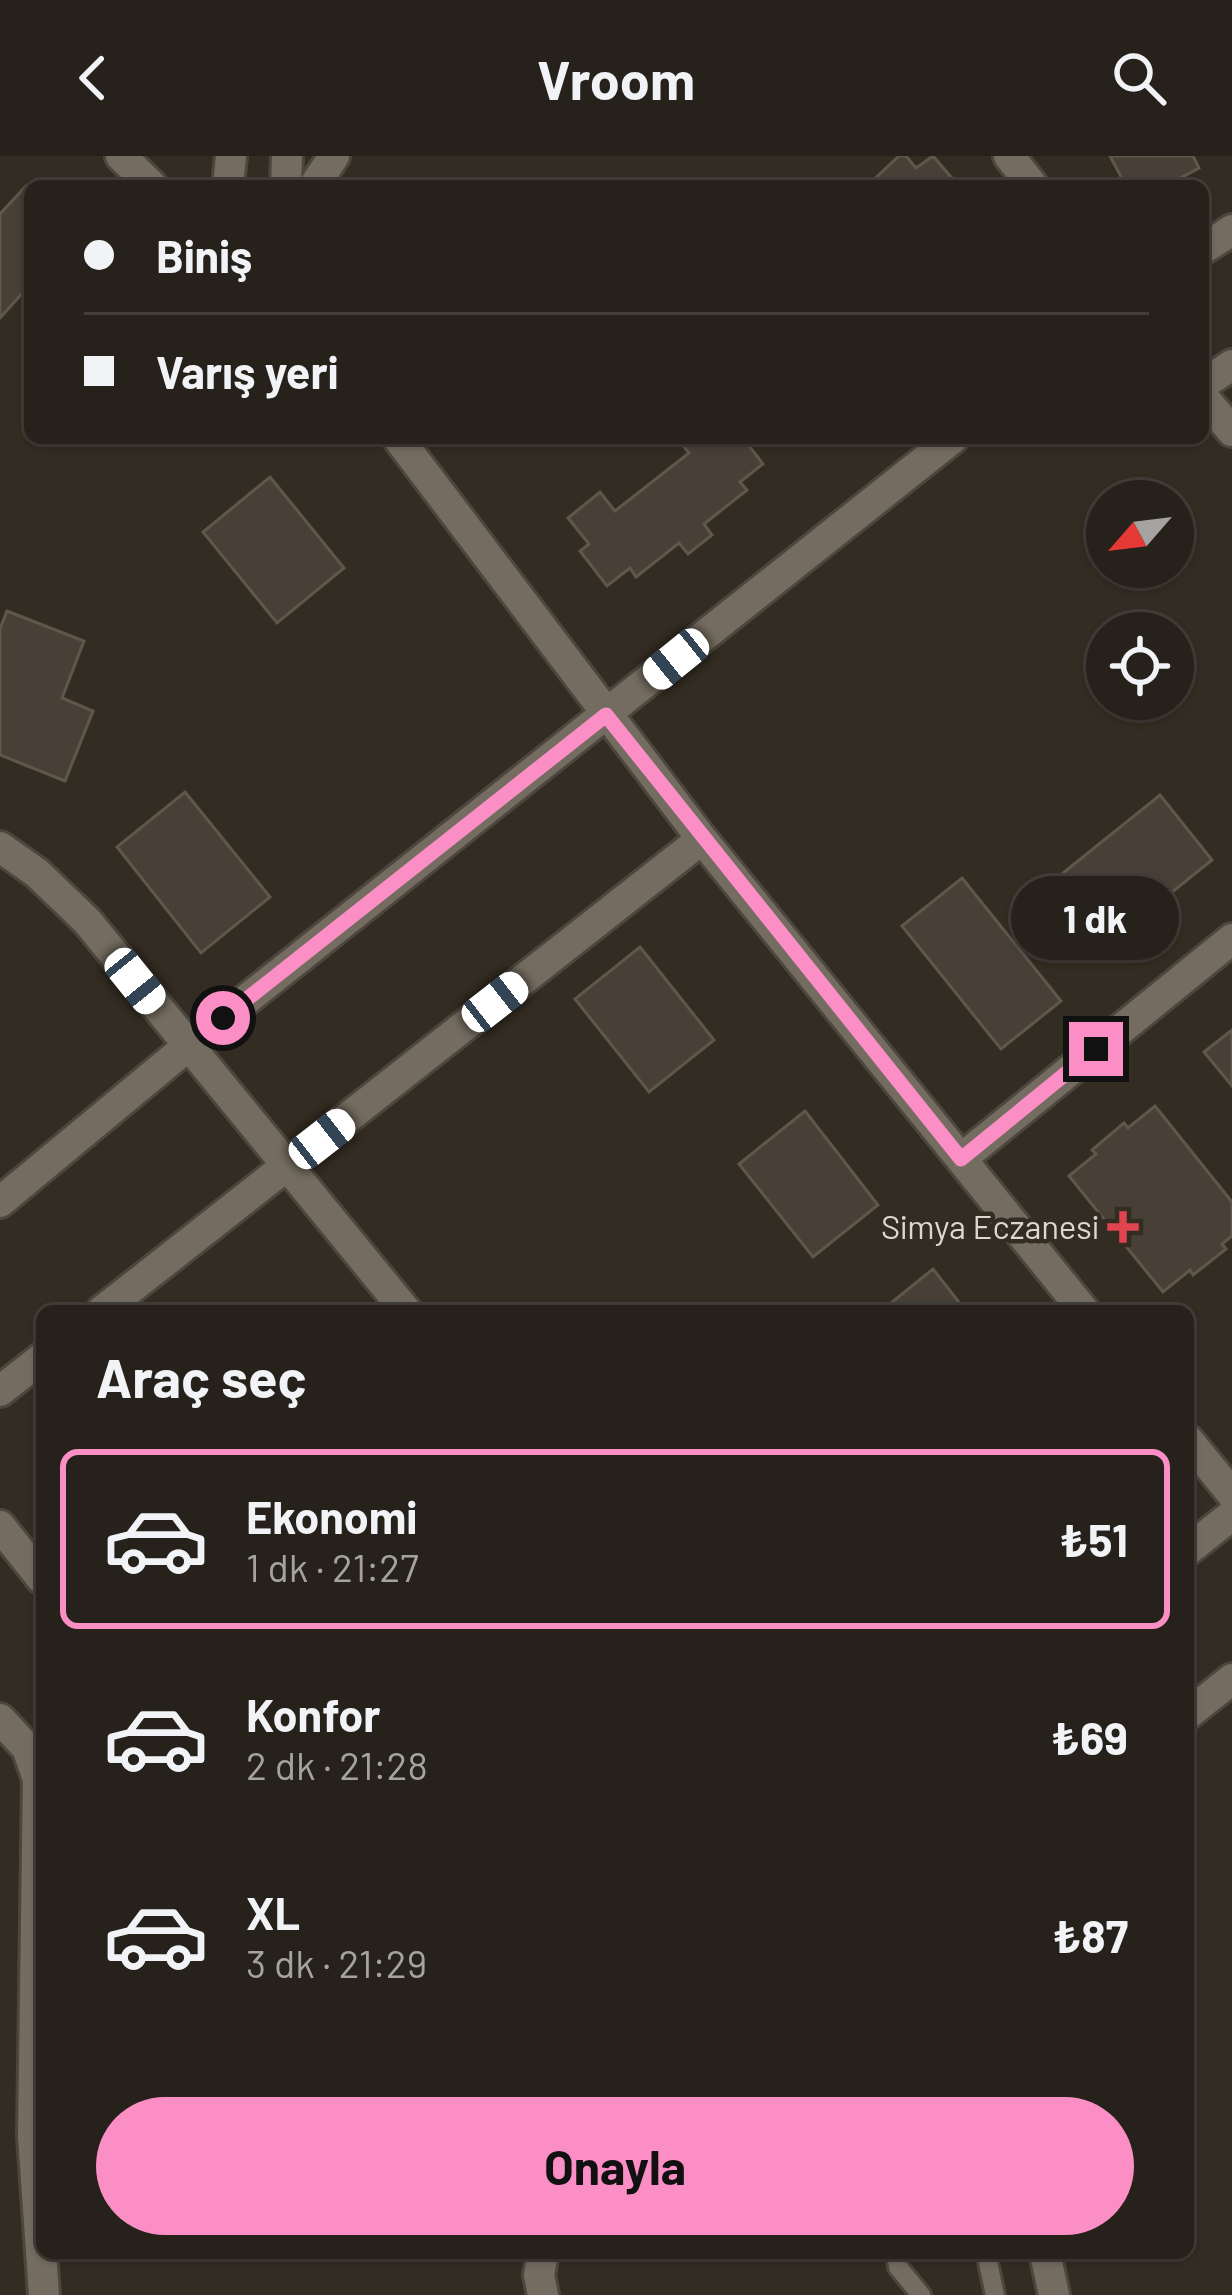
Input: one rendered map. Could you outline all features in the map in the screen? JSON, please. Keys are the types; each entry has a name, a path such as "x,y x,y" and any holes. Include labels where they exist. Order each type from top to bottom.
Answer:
{"street":[{"path":"121,156 146,180"},
{"path":"1009,156 1028,180"},
{"path":"1209,404 1232,431"},
{"path":"403,444 702,839 1079,1305"},
{"path":"0,1202 188,1046 945,444"},
{"path":"110,1305 702,839"},
{"path":"0,847 37,872 87,921 401,1305"},
{"path":"961,1159 1232,939"},
{"path":"0,1391 36,1363"},
{"path":"1194,1447 1232,1494"},
{"path":"1194,1545 1232,1515"},
{"path":"0,1526 36,1571"},
{"path":"1194,1709 1232,1679"},
{"path":"0,1719 27,1748 36,1773"},
{"path":"36,1922 36,2179"},
{"path":"42,2259 44,2295"},
{"path":"542,2259 538,2275 543,2295"},
{"path":"1046,2259 1054,2295"}],"lane":[{"path":"897,2259 921,2295"},
{"path":"987,2259 994,2295"}],"building":[{"path":"899,156 906,156 916,168 933,156 954,180 873,180"},
{"path":"1110,156 1193,156 1199,168 1176,180 1123,180"},
{"path":"24,188 24,291 0,318 0,214"},
{"path":"682,444 748,444 763,464 740,482 747,490 704,524 712,535 688,554 679,543 636,577 630,568 607,586 580,551 589,544 568,518 600,492 615,511 689,453"},
{"path":"270,477 344,568 277,623 203,532"},
{"path":"7,611 84,641 62,698 93,711 65,781 0,755 0,629"},
{"path":"185,792 270,897 201,953 117,847"},
{"path":"1160,795 1212,860 1110,942 1058,877"},
{"path":"962,878 1061,1001 1001,1049 902,926"},
{"path":"640,947 714,1040 649,1092 575,999"},
{"path":"1232,1030 1232,1086 1204,1052"},
{"path":"1155,1106 1232,1202 1232,1236 1222,1244 1226,1249 1163,1292 1069,1176 1124,1123 1128,1128"},
{"path":"805,1111 878,1205 813,1257 739,1164"},
{"path":"933,1269 961,1305 888,1305"}],"place":[{"name":"Simya Eczanesi","path":"1123,1227"}],"route":[{"path":"223,1018 606,715 961,1159 1096,1049"}]}
